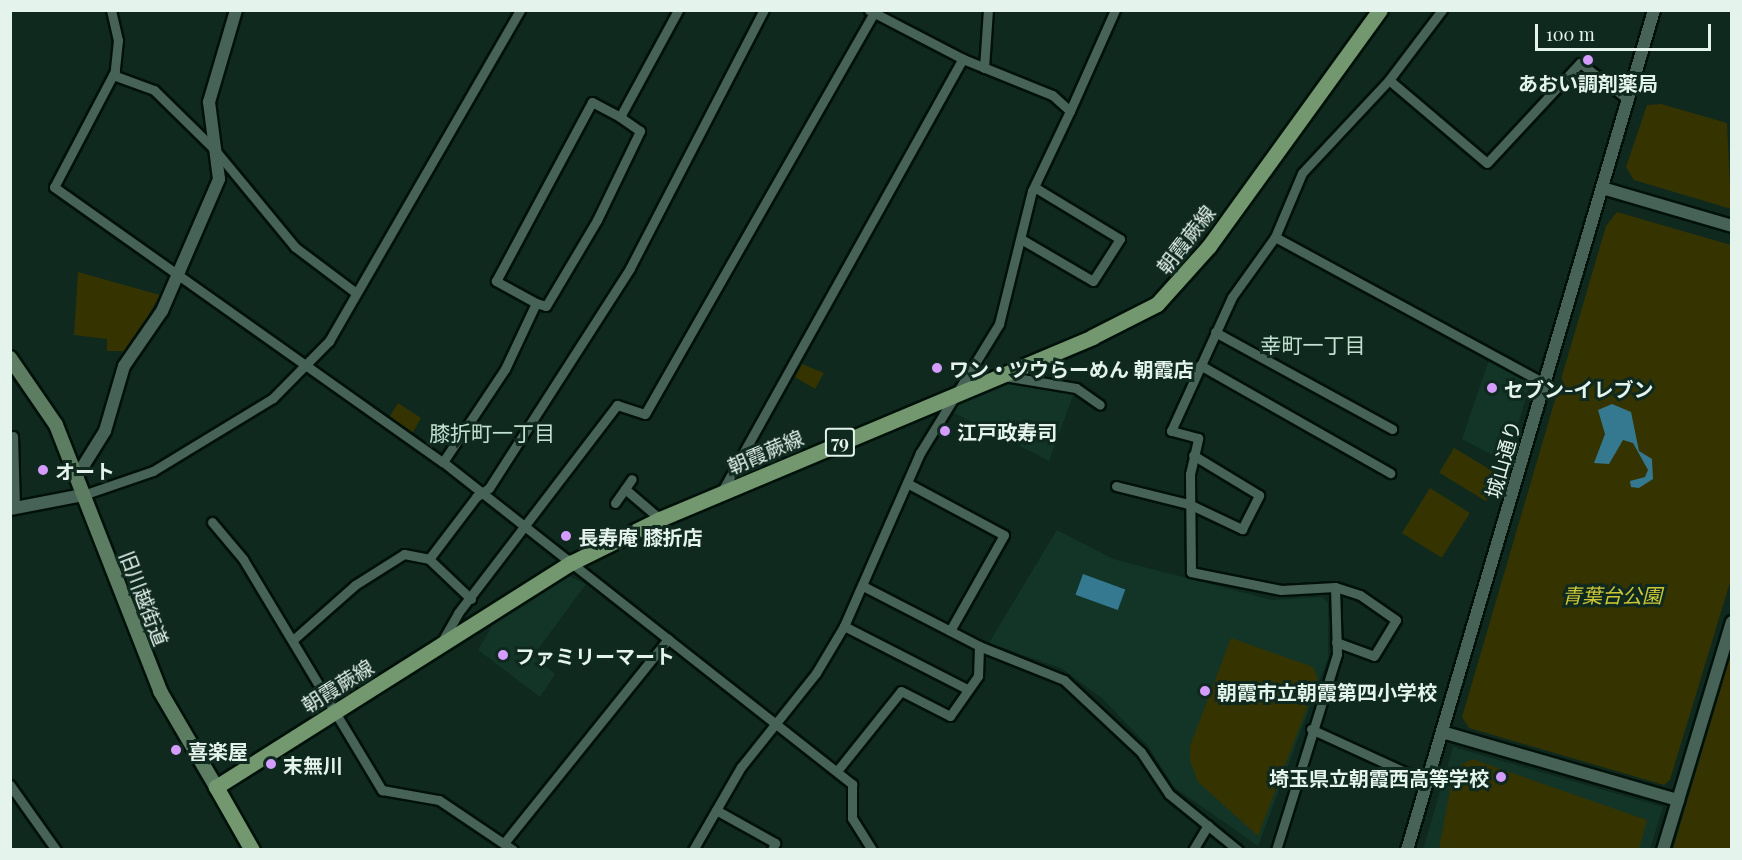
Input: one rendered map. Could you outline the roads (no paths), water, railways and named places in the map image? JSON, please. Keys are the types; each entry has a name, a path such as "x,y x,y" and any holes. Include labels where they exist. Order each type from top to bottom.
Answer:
{"main road":[{"name":"朝霞蕨線","path":"216,788 571,563 660,519 1135,316 1168,294 1380,10"},
{"name":"旧川越街道","path":"10,358 43,402 77,476 160,691 252,849"}],"street":[{"path":"111,10 118,40 113,75 54,188 444,462 837,771 852,784 852,818 872,849"},
{"path":"77,476 105,431 124,366 162,311 219,179 209,102 236,10"},
{"path":"13,436 13,509 83,495 153,471 273,398 329,340 520,10"},
{"path":"620,117 678,10"},
{"path":"429,559 482,494 642,247 764,10"},
{"path":"984,68 988,10"},
{"path":"693,849 716,810 775,723 816,674 844,626 907,483 999,324 1034,187 1115,10"},
{"path":"1336,642 1374,656 1396,620 1360,594 1335,587 1281,590 1191,572 1189,504 1193,455 1198,438 1171,431 1232,297 1275,237 1302,173 1389,81 1442,10"},
{"name":"城山通り","path":"1407,849 1654,10"},
{"path":"440,645 471,599 527,528 617,405 645,414 872,12 963,59 1052,95 1070,111"},
{"path":"721,493 963,59"},
{"path":"1389,81 1487,163 1580,63 1629,100"},
{"path":"113,75 154,90 215,150 295,247 355,292"},
{"path":"592,102 640,131 546,306 536,303 496,282 592,102"},
{"path":"1021,239 1093,281 1119,239 1034,187"},
{"path":"1602,188 1731,226"},
{"path":"1275,237 1545,382"},
{"path":"444,462 505,369 536,303"},
{"path":"1215,332 1392,429"},
{"path":"1200,365 1390,473"},
{"path":"997,375 1076,388 1100,405"},
{"path":"1116,486 1189,504 1242,529 1259,495 1193,455"},
{"path":"615,503 632,479"},
{"path":"907,483 1004,536 950,631"},
{"path":"625,489 660,519"},
{"path":"212,522 243,559 294,639 338,710 366,770 382,790 439,800 513,849"},
{"path":"294,639 355,585 404,554 429,559 471,599"},
{"path":"863,586 979,646 1064,680 1141,752 1169,794 1238,849"},
{"path":"1276,849 1311,729 1337,654 1335,587"},
{"path":"1663,849 1731,622"},
{"path":"844,626 965,688"},
{"path":"504,843 668,639"},
{"path":"837,771 901,691 950,716 965,688 978,676 979,646"},
{"path":"1311,729 1427,782"},
{"path":"1442,732 1678,800"},
{"path":"10,785 56,849"},
{"path":"716,810 776,843 772,849"},
{"path":"1193,849 1208,825"}],"water":[{"path":"1612,404 1631,412 1639,451 1652,459 1653,479 1639,488 1631,487 1630,481 1645,477 1648,470 1633,443 1623,440 1609,464 1594,463 1605,434 1598,410"},
{"path":"1083,574 1125,589 1118,610 1075,595"}],"place":[{"name":"あおい調剤薬局","path":"1588,60"},
{"name":"ワン・ツウらーめん 朝霞店","path":"937,368"},
{"name":"セブン-イレブン","path":"1492,388"},
{"name":"江戸政寿司","path":"945,431"},
{"name":"オート","path":"43,470"},
{"name":"長寿庵 膝折店","path":"566,536"},
{"name":"ファミリーマート","path":"503,655"},
{"name":"朝霞市立朝霞第四小学校","path":"1205,691"},
{"name":"喜楽屋","path":"176,750"},
{"name":"末無川","path":"271,764"},
{"name":"埼玉県立朝霞西高等学校","path":"1501,777"}],"district":[{"name":"幸町一丁目","path":"1313,344"},
{"name":"膝折町一丁目","path":"492,432"}],"park label":[{"name":"青葉台公園","path":"1612,594"}]}
